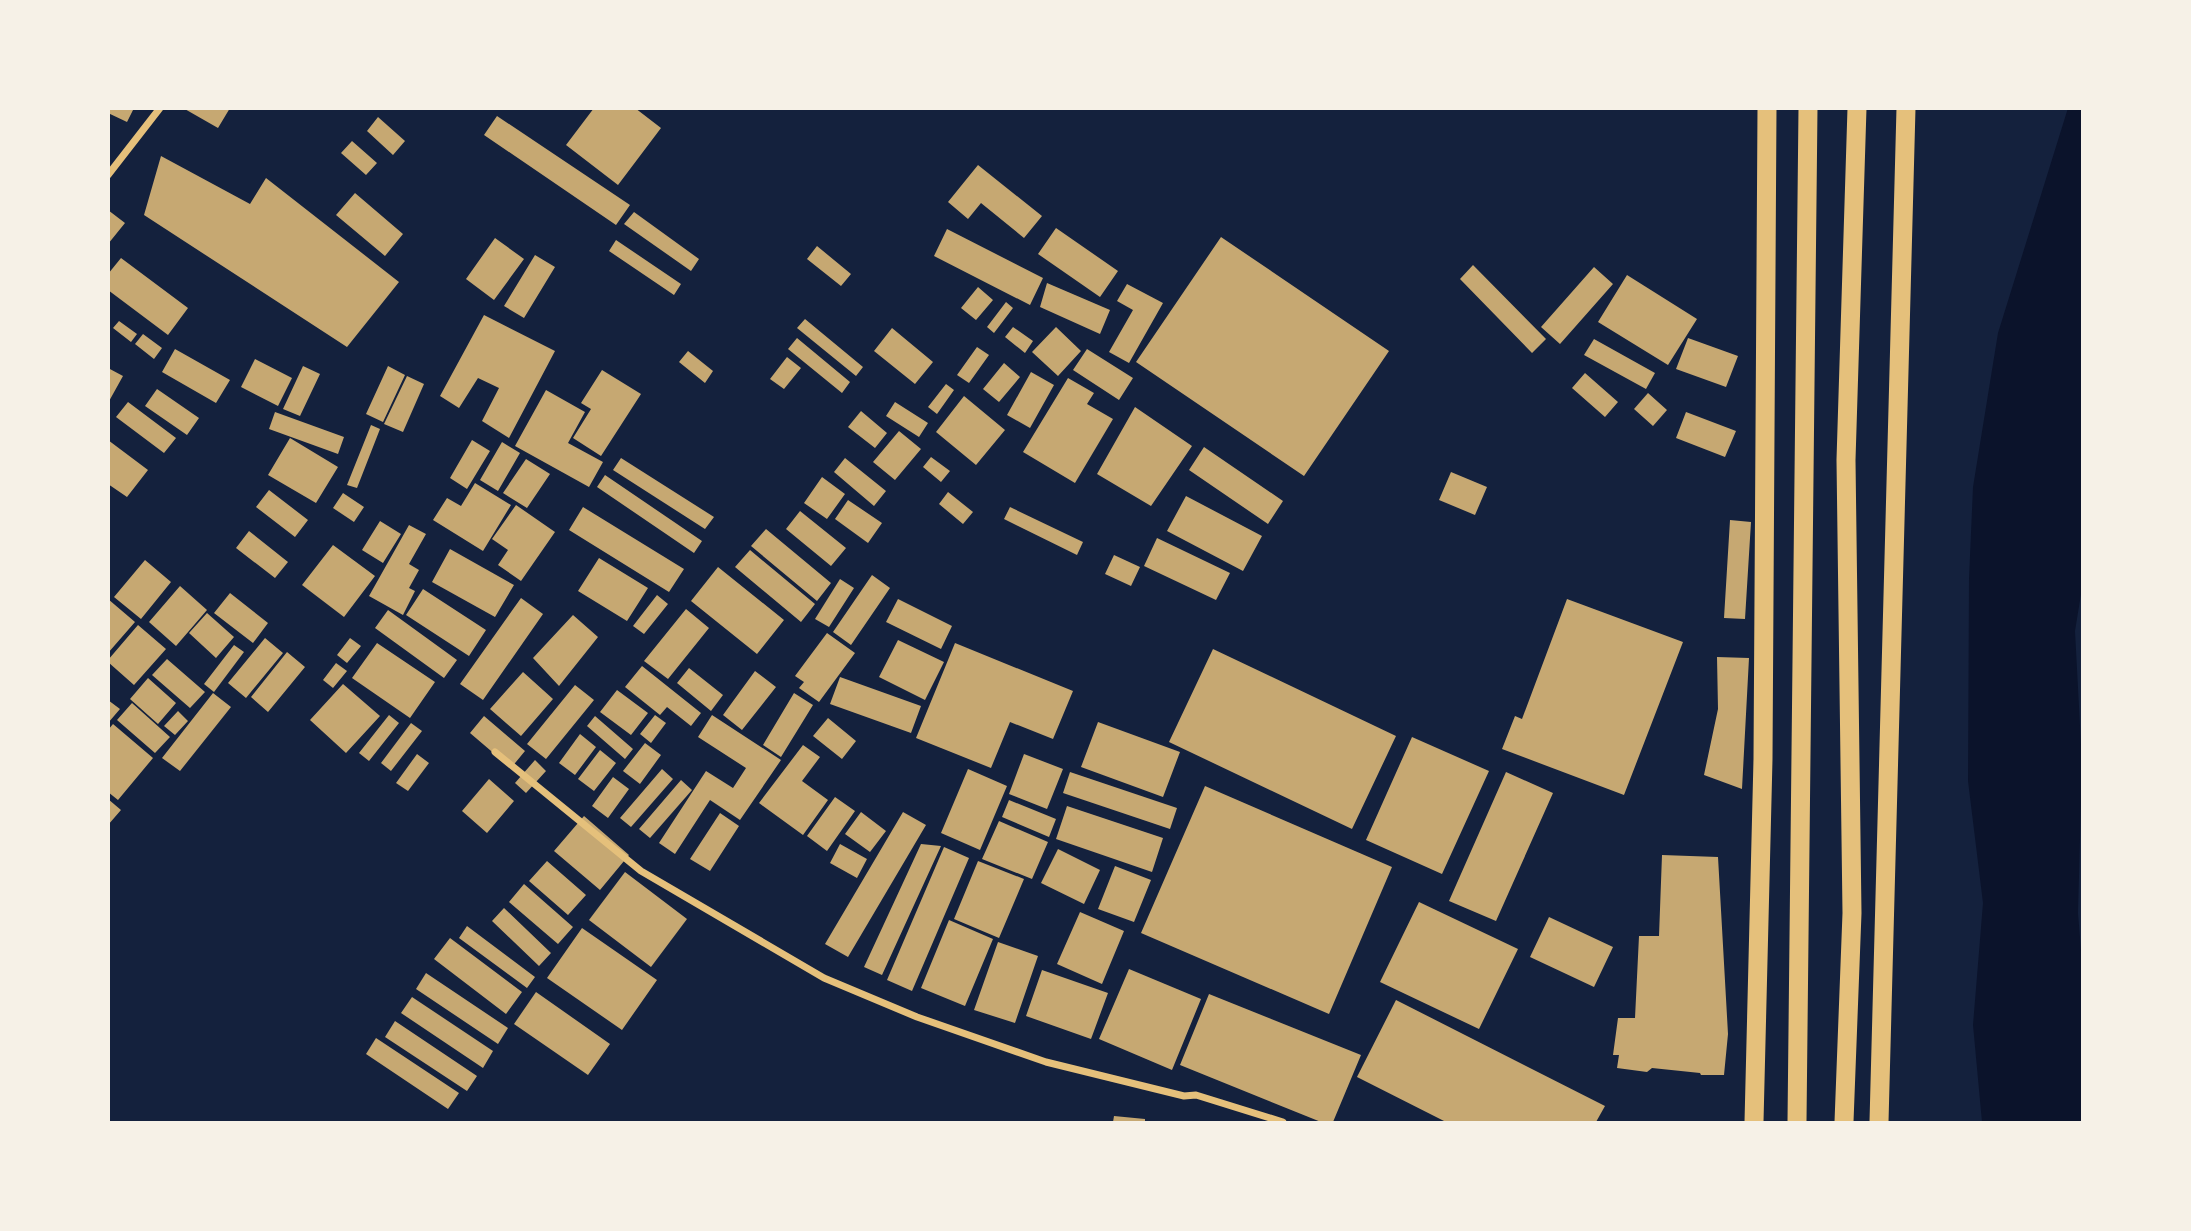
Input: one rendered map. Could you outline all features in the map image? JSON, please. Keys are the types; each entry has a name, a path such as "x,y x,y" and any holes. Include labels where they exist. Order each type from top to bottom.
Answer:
{"highway":[{"path":"1754,1122 1763,759 1767,108"},
{"path":"1797,1122 1808,108"},
{"path":"1844,1122 1852,913 1846,460 1857,108"},
{"path":"1879,1122 1906,108"},
{"path":"1905,189 1918,108"}],"street":[{"path":"108,175 160,108"},
{"path":"495,752 641,871 824,978 917,1017 1046,1062 1184,1096 1196,1095 1283,1122"}],"water":[{"path":"2068,108 2082,109 2082,588 2075,631 2082,764 2078,913 2082,963 2082,1122 1982,1122 1973,1025 1983,903 1968,781 1969,579 1973,487 1998,333"}],"building":[{"path":"108,108 134,108 127,122 108,113"},
{"path":"183,108 230,108 218,128"},
{"path":"594,108 635,108 661,128 618,185 566,145"},
{"path":"497,116 630,205 616,225 484,135"},
{"path":"378,117 405,141 393,155 367,131"},
{"path":"352,141 377,163 366,175 341,153"},
{"path":"161,156 250,204 266,178 399,282 347,347 144,215"},
{"path":"978,165 1042,216 1024,238 981,203 968,219 948,202"},
{"path":"355,193 403,234 385,256 336,215"},
{"path":"108,210 125,223 108,244"},
{"path":"634,212 699,259 691,271 624,224"},
{"path":"1056,228 1118,271 1100,297 1038,254"},
{"path":"947,229 1043,278 1030,305 934,256"},
{"path":"1221,237 1389,351 1304,476 1136,362"},
{"path":"495,238 524,259 494,300 466,279"},
{"path":"616,240 681,284 674,295 609,251"},
{"path":"817,246 851,274 841,286 807,259"},
{"path":"535,255 555,267 524,318 504,306"},
{"path":"121,258 188,308 168,335 108,290 108,274"},
{"path":"1473,265 1546,339 1532,353 1460,279"},
{"path":"1594,267 1613,284 1560,344 1541,327"},
{"path":"1627,275 1697,319 1668,365 1598,322"},
{"path":"1047,283 1110,310 1100,334 1040,307"},
{"path":"1127,284 1163,303 1129,363 1109,352 1133,310 1117,301"},
{"path":"978,287 993,300 976,320 961,308"},
{"path":"1006,302 1013,308 994,333 987,327"},
{"path":"484,315 555,351 509,438 482,421 499,388 478,378 459,408 440,396"},
{"path":"805,319 863,367 856,376 797,328"},
{"path":"119,321 137,334 131,342 113,328"},
{"path":"1013,327 1033,341 1025,353 1005,337"},
{"path":"1056,327 1081,351 1058,376 1032,352"},
{"path":"892,328 933,362 915,384 874,351"},
{"path":"143,334 162,348 154,359 135,344"},
{"path":"797,338 850,382 842,393 788,349"},
{"path":"1688,338 1738,356 1726,387 1676,369"},
{"path":"1594,339 1655,373 1646,389 1584,355"},
{"path":"977,347 989,355 969,383 957,375"},
{"path":"175,349 230,380 216,403 162,372"},
{"path":"1087,349 1133,378 1119,400 1073,370"},
{"path":"688,351 713,371 705,383 679,362"},
{"path":"787,357 801,368 784,389 770,379"},
{"path":"255,359 292,378 278,406 241,387"},
{"path":"1004,363 1020,377 999,402 983,389"},
{"path":"303,366 320,374 300,416 283,409"},
{"path":"388,366 405,375 383,422 366,414"},
{"path":"108,368 123,376 108,403"},
{"path":"602,370 641,394 601,456 573,438 591,409 581,403"},
{"path":"1031,372 1054,385 1030,428 1007,415"},
{"path":"1585,373 1618,402 1605,417 1572,388"},
{"path":"407,376 424,384 403,432 384,424"},
{"path":"1068,378 1094,393 1087,404 1113,419 1075,483 1023,452"},
{"path":"946,384 954,390 937,414 928,407"},
{"path":"157,389 199,418 187,435 145,406"},
{"path":"546,390 585,412 568,443 603,462 589,487 515,446"},
{"path":"1648,393 1667,410 1653,426 1634,409"},
{"path":"964,396 1005,430 976,465 936,432"},
{"path":"128,402 176,438 164,453 116,417"},
{"path":"895,402 928,423 919,437 886,416"},
{"path":"1135,407 1192,446 1151,506 1097,474"},
{"path":"861,411 887,433 875,448 848,427"},
{"path":"275,412 344,437 338,454 269,429"},
{"path":"1686,412 1736,431 1725,457 1676,438"},
{"path":"371,425 380,429 357,488 347,485"},
{"path":"899,431 921,449 895,480 873,462"},
{"path":"290,438 338,467 316,503 268,475"},
{"path":"108,440 148,470 127,497 108,484"},
{"path":"472,440 490,451 467,489 450,478"},
{"path":"502,442 520,453 498,491 480,480"},
{"path":"1204,447 1283,501 1268,524 1189,470"},
{"path":"931,457 950,471 941,482 923,467"},
{"path":"621,458 714,517 705,529 613,470"},
{"path":"845,458 886,491 874,506 834,472"},
{"path":"526,459 550,474 527,508 503,493"},
{"path":"1451,472 1487,487 1475,515 1439,500"},
{"path":"605,475 702,541 694,553 597,487"},
{"path":"822,477 845,494 827,519 804,503"},
{"path":"475,483 511,505 483,551 433,520 447,498 461,506"},
{"path":"269,490 308,520 295,537 256,507"},
{"path":"948,492 973,512 963,524 939,504"},
{"path":"343,493 364,507 354,522 333,508"},
{"path":"1186,496 1262,536 1243,571 1167,531"},
{"path":"848,500 882,523 868,543 835,519"},
{"path":"516,505 555,532 521,581 498,565 508,550 492,539"},
{"path":"583,507 684,569 669,592 569,530"},
{"path":"1010,507 1083,542 1077,555 1004,519"},
{"path":"800,511 846,548 831,566 786,529"},
{"path":"1730,520 1751,522 1745,619 1724,618"},
{"path":"380,521 401,534 383,563 362,550"},
{"path":"409,525 426,534 409,564 419,570 409,588 415,591 403,615 369,596"},
{"path":"766,529 831,583 817,601 751,546"},
{"path":"249,531 288,562 275,578 236,548"},
{"path":"1157,538 1230,573 1216,600 1144,566"},
{"path":"333,545 375,576 344,617 302,585"},
{"path":"450,549 514,585 495,617 432,582"},
{"path":"750,550 815,604 801,622 735,567"},
{"path":"1114,555 1140,567 1131,586 1105,574"},
{"path":"599,558 648,588 627,621 578,591"},
{"path":"145,560 171,582 141,619 114,597"},
{"path":"718,567 784,620 757,654 691,601"},
{"path":"872,575 890,588 851,645 833,632"},
{"path":"840,579 854,588 829,627 815,619"},
{"path":"180,586 207,610 176,646 149,622"},
{"path":"423,589 486,630 469,656 406,615"},
{"path":"230,593 268,623 253,643 214,613"},
{"path":"657,595 668,604 644,634 633,626"},
{"path":"521,598 543,614 483,700 460,684"},
{"path":"108,599 135,622 108,653"},
{"path":"898,599 952,626 941,649 886,622"},
{"path":"1567,599 1683,642 1624,795 1502,749 1515,716 1522,719"},
{"path":"686,609 709,628 668,679 644,661"},
{"path":"388,610 457,660 444,678 375,628"},
{"path":"207,613 234,637 216,658 189,633"},
{"path":"573,615 598,637 559,686 533,658"},
{"path":"138,625 166,649 134,685 108,660"},
{"path":"827,633 855,653 819,702 799,688 804,682 795,676"},
{"path":"265,638 283,653 246,698 228,683"},
{"path":"350,638 361,646 347,663 337,655"},
{"path":"898,640 944,662 925,700 879,677"},
{"path":"377,643 435,682 410,718 352,678"},
{"path":"955,643 1073,691 1053,739 1010,722 991,768 916,738"},
{"path":"234,645 244,652 214,692 204,684"},
{"path":"1213,649 1396,736 1352,829 1169,742"},
{"path":"287,652 305,667 268,712 251,697"},
{"path":"1717,657 1749,658 1742,789 1704,775 1718,709"},
{"path":"167,659 205,692 190,708 152,675"},
{"path":"336,663 347,671 333,688 323,680"},
{"path":"642,666 701,713 691,726 667,707 660,715 625,687"},
{"path":"689,668 723,695 711,711 677,683"},
{"path":"755,671 776,687 742,730 723,715"},
{"path":"523,672 553,699 521,736 490,709"},
{"path":"840,677 921,706 911,733 830,704"},
{"path":"148,678 176,703 158,724 130,699"},
{"path":"343,684 380,716 346,753 310,720"},
{"path":"575,685 594,700 546,759 527,744"},
{"path":"617,690 648,713 631,735 600,712"},
{"path":"213,693 231,707 180,771 162,758"},
{"path":"794,693 813,705 781,757 763,745"},
{"path":"108,700 120,709 108,723"},
{"path":"132,703 170,737 155,753 117,720"},
{"path":"178,711 188,721 175,735 164,726"},
{"path":"389,715 399,723 369,761 359,753"},
{"path":"655,715 666,723 651,743 640,734"},
{"path":"712,715 781,760 740,820 710,800 675,854 659,843 706,771 733,788 746,768 698,737"},
{"path":"484,716 525,751 511,768 470,733"},
{"path":"595,716 633,749 625,759 587,726"},
{"path":"828,718 856,741 842,759 813,736"},
{"path":"1098,722 1180,752 1163,797 1081,767"},
{"path":"411,723 422,731 391,771 381,763"},
{"path":"113,724 153,758 118,800 108,792 108,730"},
{"path":"580,734 596,747 575,775 559,763"},
{"path":"1412,737 1489,771 1442,874 1366,840"},
{"path":"645,743 661,755 640,784 623,771"},
{"path":"803,745 820,757 802,781 828,800 803,835 759,803"},
{"path":"600,750 616,763 594,791 578,779"},
{"path":"417,754 429,763 408,791 396,783"},
{"path":"1024,754 1063,769 1047,809 1009,794"},
{"path":"535,760 546,771 526,793 515,783"},
{"path":"662,769 673,779 631,827 620,818"},
{"path":"968,769 1007,786 980,850 941,833"},
{"path":"1070,772 1177,808 1170,829 1063,793"},
{"path":"1506,772 1553,793 1496,921 1449,901"},
{"path":"613,777 629,789 608,818 592,806"},
{"path":"489,779 514,801 487,833 462,811"},
{"path":"681,780 692,790 650,838 639,829"},
{"path":"1205,786 1392,867 1329,1014 1141,933"},
{"path":"835,797 855,811 827,851 807,836"},
{"path":"108,799 121,810 108,825"},
{"path":"1009,800 1056,819 1049,837 1002,817"},
{"path":"1067,806 1163,838 1152,872 1056,839"},
{"path":"861,812 886,831 870,852 845,834"},
{"path":"903,812 926,825 848,957 825,944"},
{"path":"720,813 739,826 710,871 690,859"},
{"path":"584,816 629,855 600,890 554,851"},
{"path":"999,821 1048,842 1032,879 982,859"},
{"path":"840,844 867,859 857,878 830,863"},
{"path":"921,844 941,846 882,975 864,967"},
{"path":"944,847 969,858 912,991 887,980"},
{"path":"1058,849 1100,870 1084,904 1041,883"},
{"path":"1662,855 1718,857 1728,1034 1724,1075 1701,1075 1652,1068 1647,1072 1617,1068 1619,1055 1613,1055 1618,1018 1635,1018 1639,936 1659,936"},
{"path":"547,861 586,895 568,915 529,881"},
{"path":"978,861 1024,879 999,938 954,919"},
{"path":"1115,866 1151,880 1134,922 1098,909"},
{"path":"625,872 687,919 651,967 589,920"},
{"path":"524,884 573,927 558,944 509,902"},
{"path":"1419,902 1518,949 1479,1029 1380,982"},
{"path":"504,908 551,953 539,966 492,921"},
{"path":"1080,912 1124,931 1102,984 1057,964"},
{"path":"1549,917 1613,947 1594,987 1530,957"},
{"path":"949,920 993,939 965,1006 921,988"},
{"path":"467,926 535,977 527,988 459,938"},
{"path":"582,928 657,980 622,1030 547,978"},
{"path":"450,938 522,992 506,1014 434,959"},
{"path":"998,942 1038,956 1015,1023 974,1010"},
{"path":"1129,969 1201,999 1172,1070 1099,1039"},
{"path":"1042,970 1108,993 1091,1039 1026,1016"},
{"path":"426,973 508,1028 498,1044 416,989"},
{"path":"536,992 610,1044 588,1075 514,1024"},
{"path":"1209,994 1361,1055 1333,1122 1321,1122 1180,1065"},
{"path":"412,997 493,1051 483,1068 401,1013"},
{"path":"1396,1000 1605,1106 1596,1122 1446,1122 1357,1077"},
{"path":"395,1021 477,1076 467,1091 385,1037"},
{"path":"376,1038 459,1093 448,1109 366,1054"},
{"path":"1114,1116 1145,1119 1145,1122 1113,1122"}]}
